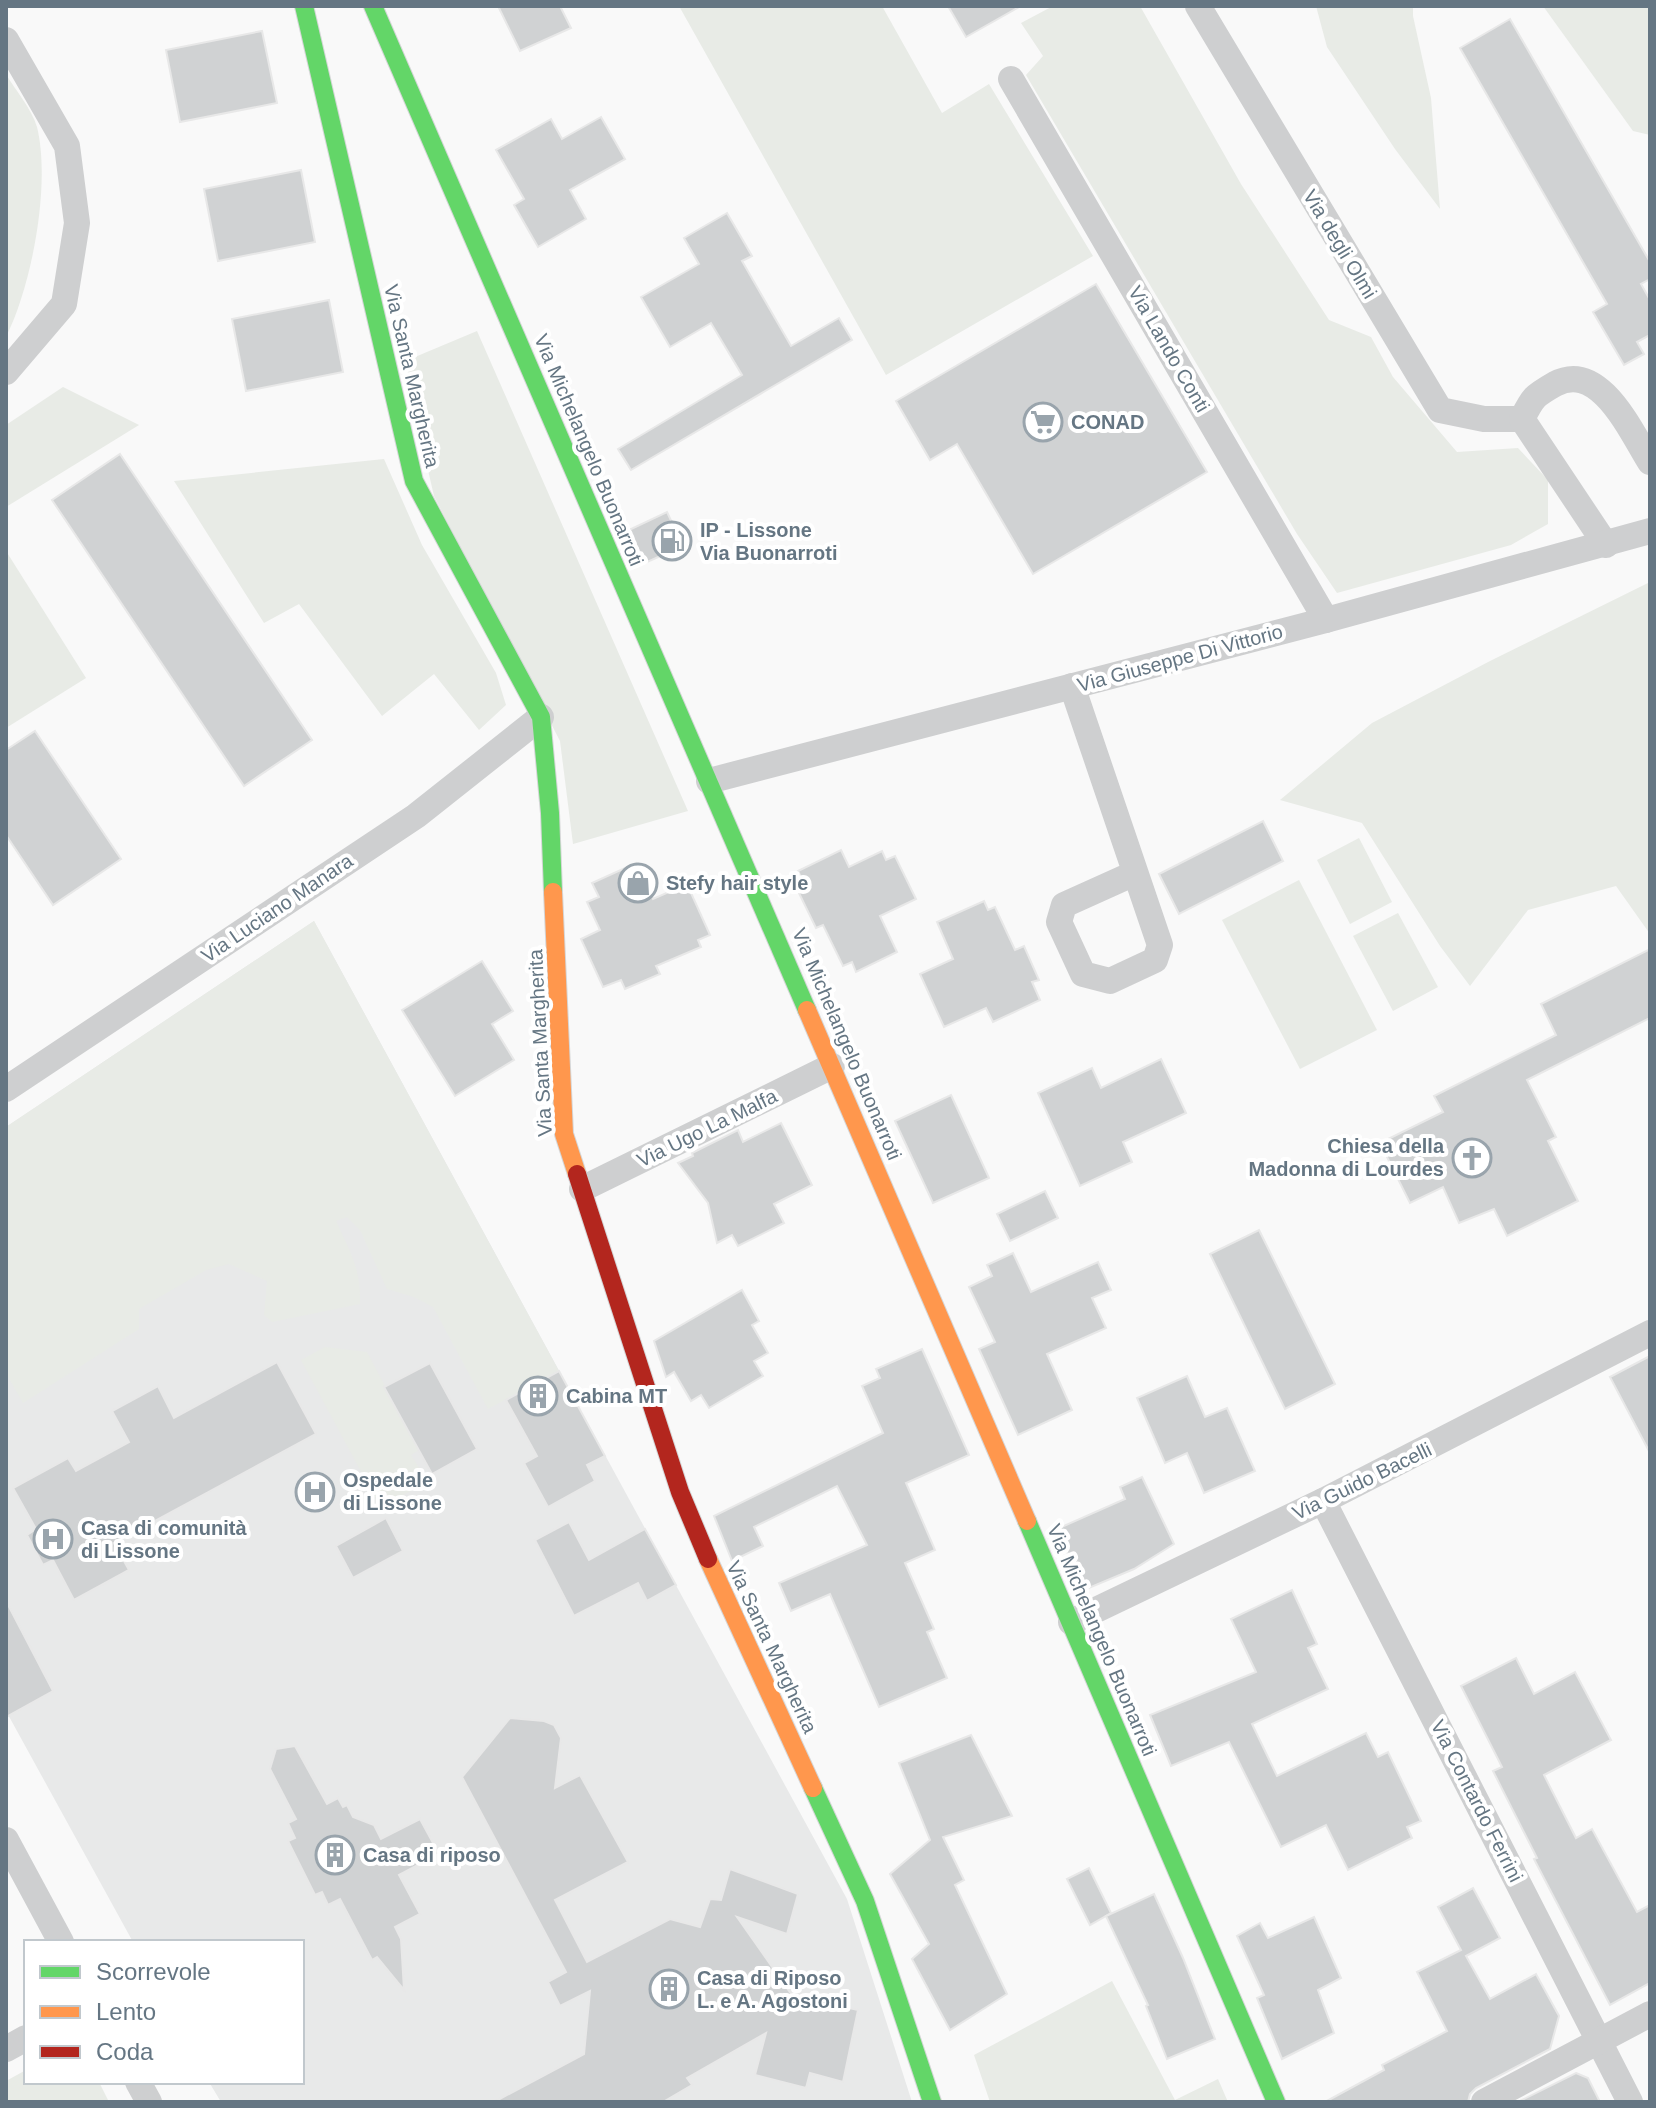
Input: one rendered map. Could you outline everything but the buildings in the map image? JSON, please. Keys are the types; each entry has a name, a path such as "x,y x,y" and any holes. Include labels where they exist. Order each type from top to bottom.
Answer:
{"street":[{"name":"Via Santa Margherita","path":"304,6 414,481 541,717 550,813 564,1134 680,1492 714,1574 865,1901 932,2102"},
{"name":"Via Michelangelo Buonarroti","path":"373,6 1276,2102"},
{"name":"Via degli Olmi","path":"1198,6 1440,410 1484,419 1522,419"},
{"path":"6,40 67,146 77,223 64,304 6,372"},
{"name":"Via Lando Conti","path":"1011,79 1326,620"},
{"path":"1606,545 1522,419 1534,396 1562,381 1586,380 1608,396 1650,462"},
{"name":"Via Giuseppe Di Vittorio","path":"709,781 1326,620 1650,531"},
{"path":"1072,686 1135,873"},
{"name":"Via Luciano Manara","path":"6,1089 416,816 541,717"},
{"name":"Via Ugo La Malfa","path":"582,1189 832,1066"},
{"name":"Via Guido Bacelli","path":"1071,1622 1323,1501 1650,1333"},
{"name":"Via Contardo Ferrini","path":"1323,1501 1630,2102"},
{"path":"6,1840 60,1940"},
{"path":"1484,2102 1650,2014"},
{"path":"6,2049 24,2039"},
{"path":"139,2084 149,2102"}],"shaded area":[{"path":"679,6 882,6 942,113 989,84 1093,256 886,375"},
{"path":"1053,6 1140,6 1241,184 1329,320 1371,337 1393,377 1457,452 1518,448 1548,480 1548,524 1511,545 1337,593 1297,534 1026,75 1043,56 1021,23"},
{"path":"1316,6 1413,6 1431,98 1440,209 1395,149 1327,47"},
{"path":"1543,6 1650,6 1650,135 1633,131"},
{"path":"6,74 35,120 42,177 31,263 6,337"},
{"path":"477,331 688,811 573,844 560,741 434,496 403,362"},
{"path":"63,387 139,425 6,507 6,425"},
{"path":"384,459 422,545 496,673 506,705 479,730 434,674 382,716 299,604 264,623 174,481"},
{"path":"6,551 86,678 6,728"},
{"path":"1650,582 1650,934 1616,886 1528,910 1470,986 1440,946 1362,823 1280,800 1372,723"},
{"path":"1359,838 1392,902 1350,924 1317,860"},
{"path":"1299,880 1377,1030 1300,1069 1222,920"},
{"path":"1398,913 1438,987 1393,1011 1353,936"},
{"name":"Ospedale di Lissone","path":"314,921 847,1899 912,2102 221,2102 210,2084 304,2084 304,1940 132,1940 6,1711 6,1127"},
{"path":"314,921 559,1371 488,1409 433,1307 387,1289 360,1230 347,1217 336,1221 357,1270 360,1304 272,1322 264,1315 267,1281 229,1264 206,1270 139,1309 139,1329 23,1403 6,1373 6,1127"},
{"path":"325,1347 367,1352 419,1450 411,1455 428,1482 380,1507 301,1360"},
{"path":"1112,1981 1175,2100 1218,2079 1228,2102 990,2102 974,2055"},
{"path":"24,2071 24,2084 100,2084 109,2102 6,2102 6,2081"}],"traffic: fast":[{"path":"304,6 414,481 541,717 550,813 553,892"},
{"path":"373,6 807,1010"},
{"path":"1027,1521 1276,2102"},
{"path":"813,1788 865,1901 932,2102"}],"traffic: slow":[{"path":"553,892 564,1134 577,1174"},
{"path":"807,1010 1027,1521"},
{"path":"708,1559 813,1788"}],"traffic: jam":[{"path":"577,1174 680,1492 708,1559"}],"place":[{"name":"CONAD","path":"1043,422"},
{"name":"IP - Lissone Via Buonarroti","path":"672,541"},
{"name":"Stefy hair style","path":"638,883"},
{"name":"Chiesa della Madonna di Lourdes","path":"1472,1158"},
{"name":"Cabina MT","path":"538,1396"},
{"name":"Ospedale di Lissone","path":"315,1492"},
{"name":"Casa di comunità di Lissone","path":"53,1539"},
{"name":"Casa di riposo","path":"335,1855"},
{"name":"Casa di Riposo L. e A. Agostoni","path":"669,1989"}]}
